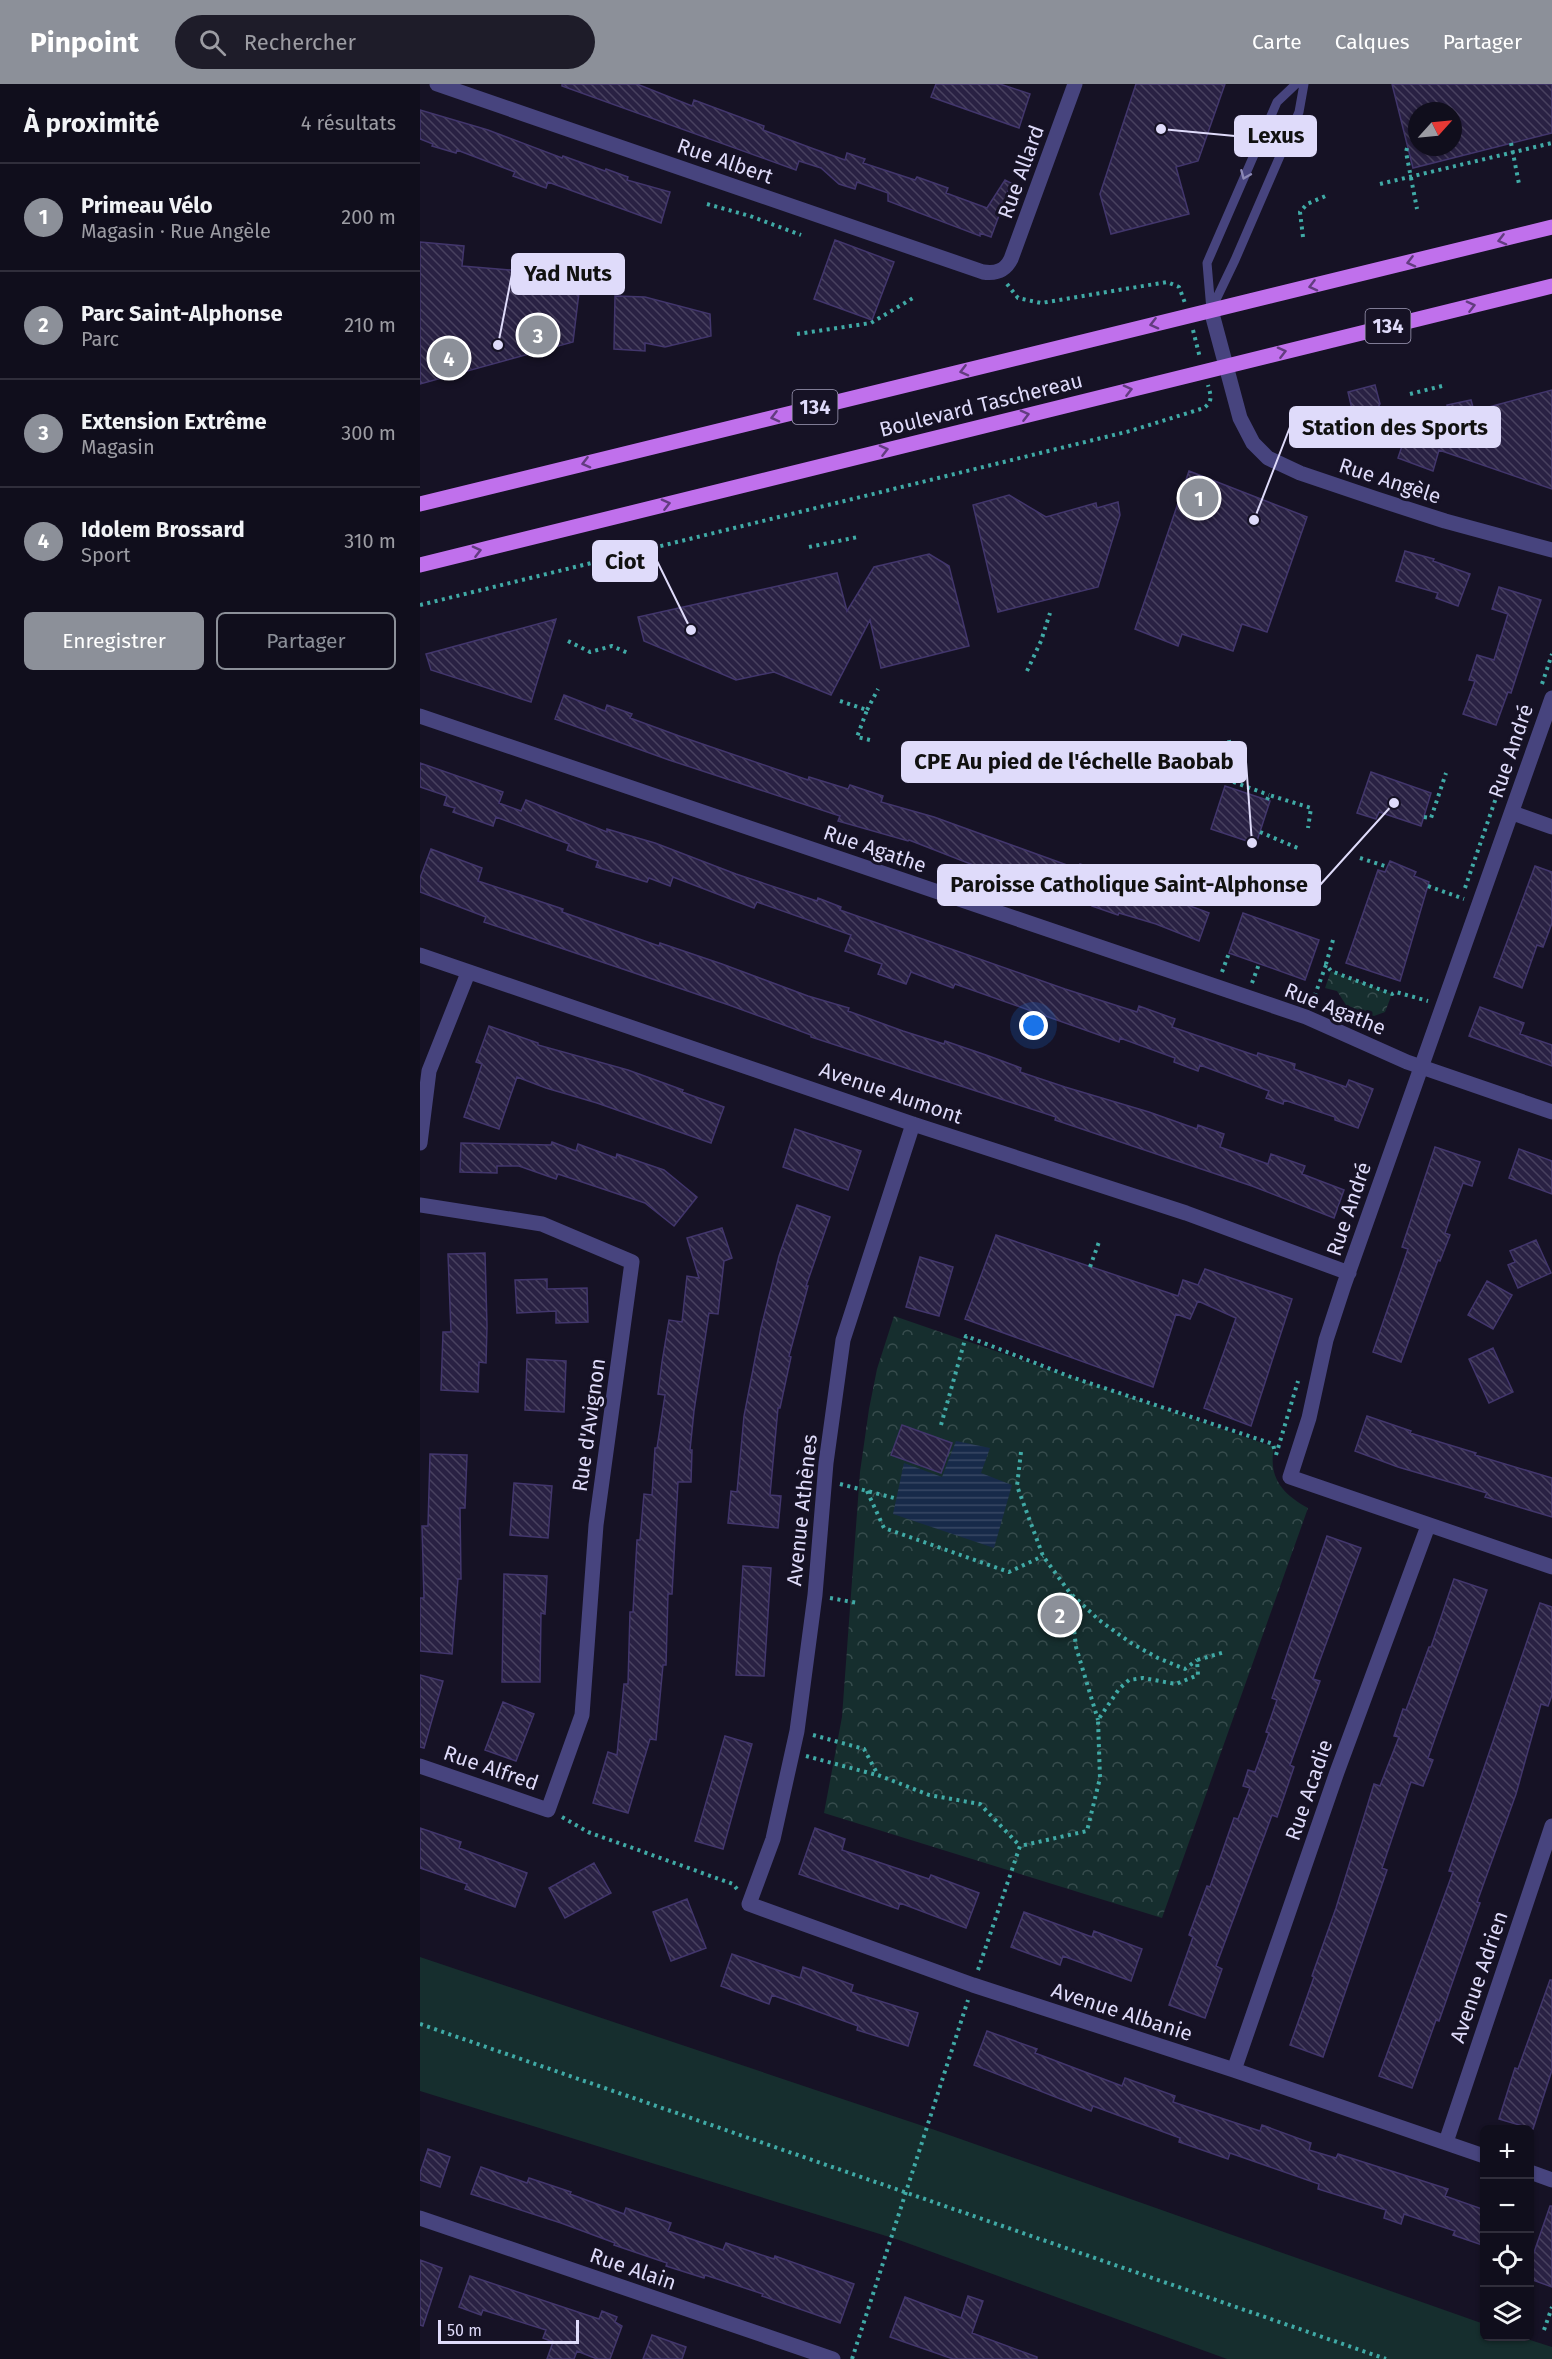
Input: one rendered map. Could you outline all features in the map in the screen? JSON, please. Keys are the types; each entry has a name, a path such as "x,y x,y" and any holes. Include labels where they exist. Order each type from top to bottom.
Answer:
{"main road":[{"name":"Boulevard Taschereau","path":"420,504 1552,227"},
{"name":"Boulevard Taschereau","path":"420,565 1552,286"}],"street":[{"name":"Rue Albert","path":"437,84 982,272 1000,270"},
{"name":"Rue Allard","path":"1000,270 1007,266 1014,253 1075,84"},
{"name":"Rue Angèle","path":"1210,310 1238,410 1246,430 1260,451 1272,460 1300,473 1445,521 1552,550"},
{"name":"Rue André","path":"1552,698 1348,1273 1326,1340 1309,1418 1290,1477 1552,1567"},
{"name":"Rue Agathe","path":"420,716 1306,1017 1407,1062 1552,1112"},
{"path":"1513,813 1552,827"},
{"name":"Avenue Aumont","path":"420,955 913,1124 1186,1213 1348,1273"},
{"path":"420,1143 429,1071 468,973"},
{"name":"Avenue Athènes","path":"749,1904 773,1839 797,1731 815,1595 825,1480 843,1340 913,1124"},
{"name":"Rue d'Avignon","path":"420,1206 542,1224 632,1262 596,1525 582,1716 548,1810"},
{"name":"Rue Acadie","path":"1234,2070 1337,1772 1428,1526"},
{"name":"Rue Alfred","path":"420,1766 548,1810"},
{"name":"Avenue Adrien","path":"1446,2142 1552,1826"},
{"name":"Avenue Albanie","path":"749,1904 973,1985 1234,2070 1480,2154"},
{"path":"1534,2173 1552,2180"},
{"name":"Rue Alain","path":"420,2218 833,2359"}],"lane":[{"path":"1210,310 1208,260 1277,102 1296,84"},
{"path":"1210,310 1235,260 1299,112 1304,84"}],"path":[{"path":"1511,143 1519,184"},
{"path":"1380,184 1552,143"},
{"path":"1407,148 1417,209"},
{"path":"1303,237 1300,212 1307,204 1328,195"},
{"path":"707,204 750,216 801,235"},
{"path":"593,266 606,257 617,268"},
{"path":"420,605 1130,431 1200,410 1209,404 1212,398 1189,316 1179,288 1173,284 1160,282 1102,294 1035,303 1018,298 1008,286"},
{"path":"797,334 871,323 913,298"},
{"path":"1410,394 1446,385"},
{"path":"809,548 858,537"},
{"path":"1027,670 1041,641 1050,613"},
{"path":"568,641 590,651 612,646 628,654"},
{"path":"870,740 857,737 878,689"},
{"path":"840,701 867,710"},
{"path":"1226,779 1233,760 1227,736"},
{"path":"1208,777 1209,773 1268,797 1311,808 1308,828"},
{"path":"1424,817 1431,818 1446,773"},
{"path":"1260,832 1300,849"},
{"path":"1360,858 1388,867"},
{"path":"1428,886 1478,905"},
{"path":"1306,1017 1333,940"},
{"path":"1326,964 1331,971 1392,994 1396,992 1443,1005"},
{"path":"1090,1266 1100,1239"},
{"path":"941,1425 966,1336 1071,1377 1273,1444"},
{"path":"1021,1452 1017,1486 1043,1556 1070,1593 1099,1620 1131,1643 1158,1658 1185,1669 1197,1660 1225,1652"},
{"path":"825,1480 898,1499"},
{"path":"867,1491 884,1528 1009,1572 1043,1556"},
{"path":"1020,1846 1087,1832 1100,1778 1098,1720 1076,1647 1070,1593"},
{"path":"815,1595 858,1604"},
{"path":"1098,1720 1119,1689 1129,1680 1143,1678 1176,1684 1198,1675 1197,1660"},
{"path":"797,1731 864,1749 878,1775"},
{"path":"792,1753 878,1775 929,1795 980,1804 1020,1846"},
{"path":"548,1810 588,1832 733,1884 749,1904"},
{"path":"852,2359 1020,1846"},
{"path":"420,2024 1386,2359"},
{"path":"1544,2330 1552,2307"}],"green space":[{"path":"1331,971 1392,994 1385,1012 1374,1016 1346,1005 1337,991 1325,988"},
{"path":"894,1316 1274,1447 1275,1476 1291,1497 1308,1508 1162,1918 824,1813 842,1717 860,1472 877,1369"},
{"path":"420,1957 935,2130 1480,2323 1480,2341 1533,2341 1552,2347 1552,2359 1227,2359 899,2240 420,2091"}],"water":[{"path":"956,1441 990,1448 981,1473 1012,1485 994,1548 893,1514 904,1463 942,1477"}],"building":[{"path":"562,84 637,84 692,106 694,100 764,126 763,130 845,160 847,153 865,159 863,163 915,180 917,177 948,188 946,193 987,208 1005,180 1011,183 991,237 980,233 980,236 888,201 888,193 857,182 855,189 839,184 821,168 799,161 796,170 562,86"},
{"path":"936,84 1000,84 1030,94 1019,128 931,97"},
{"path":"1136,84 1225,84 1198,161 1176,167 1189,214 1111,234 1100,194"},
{"path":"1392,84 1552,84 1552,133 1462,156 1462,102 1408,102 1408,148"},
{"path":"420,110 488,130 562,158 563,156 605,171 606,169 628,177 627,180 670,192 661,223 548,182 546,188 513,176 515,172 457,150 456,153 432,146 433,144 420,139"},
{"path":"1410,156 1461,156 1413,168"},
{"path":"835,240 894,262 872,320 814,299"},
{"path":"420,242 464,246 462,266 581,276 573,342 420,384"},
{"path":"615,296 645,297 710,314 711,336 665,347 645,343 645,351 614,349"},
{"path":"1375,385 1380,404 1374,414 1378,434 1350,441 1346,421 1352,409 1348,392"},
{"path":"1552,390 1552,489 1439,450 1433,471 1398,458 1407,431 1423,425 1455,438 1447,405 1471,400 1474,411"},
{"path":"1189,471 1307,517 1267,632 1242,624 1233,651 1182,634 1178,646 1135,629"},
{"path":"1009,495 1046,517 1096,503 1097,508 1118,502 1120,515 1098,587 998,612 973,505"},
{"path":"1405,551 1434,559 1433,561 1470,574 1458,606 1436,598 1438,593 1396,581"},
{"path":"929,554 949,566 969,646 881,668 870,620 831,695 774,672 736,680 644,641 638,617 837,573 847,611 874,567"},
{"path":"1499,587 1541,600 1511,693 1508,692 1496,725 1463,714 1475,681 1469,680 1477,655 1494,660 1508,614 1492,609"},
{"path":"556,619 531,702 431,670 426,654"},
{"path":"564,695 605,711 607,705 632,714 630,718 808,780 809,777 848,789 850,785 883,796 881,802 934,817 1078,869 1080,864 1167,894 1166,897 1209,913 1199,941 1156,924 1092,906 1094,900 1048,883 1045,893 909,840 838,821 840,816 669,760 555,719"},
{"path":"420,763 503,792 499,803 521,811 526,800 607,832 607,829 655,843 736,874 817,901 818,898 841,907 840,910 1065,989 1137,1012 1139,1006 1175,1019 1172,1027 1257,1056 1258,1053 1295,1064 1294,1069 1346,1087 1349,1080 1373,1089 1358,1128 1335,1120 1335,1117 1284,1100 1283,1104 1266,1098 1269,1091 1200,1065 1198,1071 1174,1062 1175,1058 1120,1038 1119,1042 955,984 953,988 911,972 906,984 878,974 882,964 845,951 851,935 757,902 754,908 673,877 670,886 649,878 647,882 596,867 598,861 567,850 569,844 496,817 493,826 453,812 455,808 444,805 447,796 420,787"},
{"path":"1371,772 1431,793 1421,826 1379,812 1376,819 1357,813"},
{"path":"1225,786 1270,801 1256,844 1211,829"},
{"path":"431,849 482,868 478,881 563,909 562,912 849,1008 848,1011 903,1031 944,1044 945,1041 986,1055 1021,1068 1020,1072 1197,1129 1198,1125 1224,1134 1220,1147 1268,1164 1271,1154 1305,1166 1302,1174 1344,1190 1334,1218 1252,1186 1055,1120 1056,1117 811,1037 811,1035 729,1005 484,922 486,917 420,892 420,878"},
{"path":"1390,861 1416,872 1414,876 1429,882 1400,981 1346,963 1378,870 1385,872"},
{"path":"1535,866 1552,872 1552,923 1543,947 1537,945 1522,988 1494,977"},
{"path":"1243,913 1319,940 1305,980 1229,953"},
{"path":"1480,1007 1524,1023 1520,1034 1552,1045 1552,1066 1469,1036"},
{"path":"489,1026 538,1043 538,1045 628,1070 724,1107 711,1143 517,1077 499,1129 464,1117 482,1064 476,1062"},
{"path":"795,1129 861,1151 848,1190 783,1167"},
{"path":"552,1142 576,1151 578,1144 616,1158 617,1154 664,1170 697,1197 674,1226 645,1203 558,1174 556,1179 519,1166 497,1166 497,1173 460,1172 461,1143 551,1145"},
{"path":"1435,1147 1480,1162 1472,1186 1463,1183 1445,1233 1450,1235 1440,1261 1438,1260 1401,1362 1373,1352 1408,1249 1402,1247"},
{"path":"1519,1149 1552,1161 1552,1194 1509,1178"},
{"path":"797,1205 830,1217 806,1286 808,1286 789,1356 791,1357 780,1408 778,1408 770,1495 781,1496 778,1528 728,1523 731,1491 737,1492 744,1416 761,1328 779,1256"},
{"path":"722,1228 732,1258 724,1261 718,1314 709,1313 694,1411 690,1450 692,1450 691,1482 678,1482 672,1594 668,1594 666,1665 663,1665 656,1740 650,1739 628,1813 593,1803 608,1752 617,1755 624,1684 628,1684 630,1612 633,1612 637,1540 640,1540 644,1494 652,1495 655,1448 657,1448 665,1395 658,1394 662,1362 669,1320 682,1322 687,1276 699,1278 687,1238"},
{"path":"996,1235 1178,1296 1183,1280 1198,1285 1205,1269 1292,1299 1251,1426 1204,1408 1236,1318 1198,1301 1190,1319 1176,1314 1153,1387 965,1319"},
{"path":"1536,1240 1551,1273 1518,1288 1508,1265 1515,1262 1510,1251"},
{"path":"485,1253 486,1363 479,1362 478,1392 441,1390 443,1332 451,1332 448,1254"},
{"path":"920,1257 953,1267 939,1316 906,1307"},
{"path":"547,1279 547,1289 587,1288 588,1322 556,1323 556,1311 517,1313 515,1280"},
{"path":"1487,1281 1512,1295 1493,1329 1468,1315"},
{"path":"1493,1348 1513,1392 1489,1403 1469,1359"},
{"path":"527,1359 566,1361 564,1412 525,1410"},
{"path":"1367,1416 1411,1431 1410,1433 1476,1453 1475,1455 1552,1478 1552,1517 1485,1497 1487,1493 1398,1467 1355,1451"},
{"path":"902,1425 952,1443 941,1473 891,1455"},
{"path":"430,1454 467,1455 465,1508 460,1508 461,1579 458,1579 452,1654 420,1651 420,1598 424,1598 422,1526 428,1526"},
{"path":"514,1483 552,1486 548,1538 510,1535"},
{"path":"1327,1536 1361,1548 1313,1679 1320,1681 1290,1765 1294,1767 1277,1817 1272,1815 1216,1966 1222,1969 1205,2018 1169,2005 1193,1937 1189,1935 1207,1886 1210,1887 1234,1818 1238,1819 1250,1788 1243,1786 1248,1770 1255,1772 1269,1733 1266,1732 1277,1700 1272,1698"},
{"path":"743,1566 771,1568 764,1676 736,1675"},
{"path":"504,1574 547,1576 545,1614 541,1613 540,1682 502,1682"},
{"path":"1454,1579 1487,1590 1428,1758 1433,1760 1423,1786 1411,1782 1382,1868 1387,1870 1323,2057 1290,2045 1314,1977 1312,1976 1336,1908 1374,1784 1380,1786 1399,1737 1394,1736 1403,1709 1406,1710 1429,1647 1431,1647"},
{"path":"1540,1603 1552,1607 1552,1695 1548,1706 1541,1704 1516,1794 1477,1902 1480,1903 1439,2021 1436,2020 1412,2088 1379,2076 1453,1872 1449,1871"},
{"path":"420,1675 443,1681 424,1748 420,1747"},
{"path":"503,1702 534,1714 516,1761 485,1750"},
{"path":"725,1736 752,1744 723,1849 695,1841"},
{"path":"420,1828 461,1842 459,1848 527,1873 515,1907 465,1889 467,1884 420,1868"},
{"path":"815,1828 845,1839 842,1850 929,1879 931,1875 979,1893 966,1928 900,1903 898,1909 799,1874"},
{"path":"594,1863 611,1893 565,1918 549,1888"},
{"path":"687,1899 706,1948 671,1961 653,1912"},
{"path":"1024,1912 1092,1937 1094,1931 1142,1949 1131,1981 1063,1956 1060,1965 1011,1947"},
{"path":"732,1954 800,1978 803,1967 853,1985 851,1992 918,2013 908,2046 857,2030 858,2026 772,1995 769,2004 721,1986"},
{"path":"1550,1980 1552,1980 1552,2070 1534,2126 1519,2125 1499,2119 1515,2068 1518,2069"},
{"path":"987,2031 1037,2049 1035,2053 1122,2086 1125,2078 1175,2096 1173,2102 1260,2131 1262,2125 1311,2143 1309,2150 1336,2158 1338,2154 1448,2189 1445,2196 1480,2208 1480,2244 1453,2235 1455,2231 1404,2214 1401,2224 1384,2218 1386,2210 1318,2189 1319,2184 1230,2153 1228,2159 1179,2142 1180,2138 1093,2106 1091,2111 974,2065"},
{"path":"428,2149 450,2157 440,2187 420,2180"},
{"path":"481,2167 527,2183 529,2178 624,2214 626,2208 671,2223 668,2231 723,2250 726,2243 774,2259 775,2256 854,2284 840,2323 705,2275 704,2278 666,2266 667,2263 614,2245 615,2243 561,2223 471,2194"},
{"path":"1550,2206 1552,2206 1552,2287 1534,2280 1534,2252"},
{"path":"420,2260 442,2268 423,2326 420,2325"},
{"path":"470,2276 599,2319 602,2311 617,2317 615,2322 622,2326 610,2359 597,2359 577,2351 574,2359 547,2359 553,2342 543,2338 546,2330 483,2310 481,2315 459,2307"},
{"path":"968,2296 983,2301 972,2333 1037,2357 1037,2359 953,2359 890,2337 905,2297 961,2318"},
{"path":"652,2335 686,2347 682,2359 643,2359"}],"place":[{"name":"Lexus","path":"1161,129"},
{"name":"Extension Extrême","path":"538,335"},
{"name":"Yad Nuts","path":"498,345"},
{"name":"Idolem Brossard","path":"449,358"},
{"name":"Primeau Vélo","path":"1199,498"},
{"name":"Station des Sports","path":"1254,520"},
{"name":"Ciot","path":"691,630"},
{"name":"Paroisse Catholique Saint-Alphonse","path":"1394,803"},
{"name":"CPE Au pied de l'échelle Baobab","path":"1252,843"},
{"name":"Parc Saint-Alphonse","path":"1060,1615"}]}
